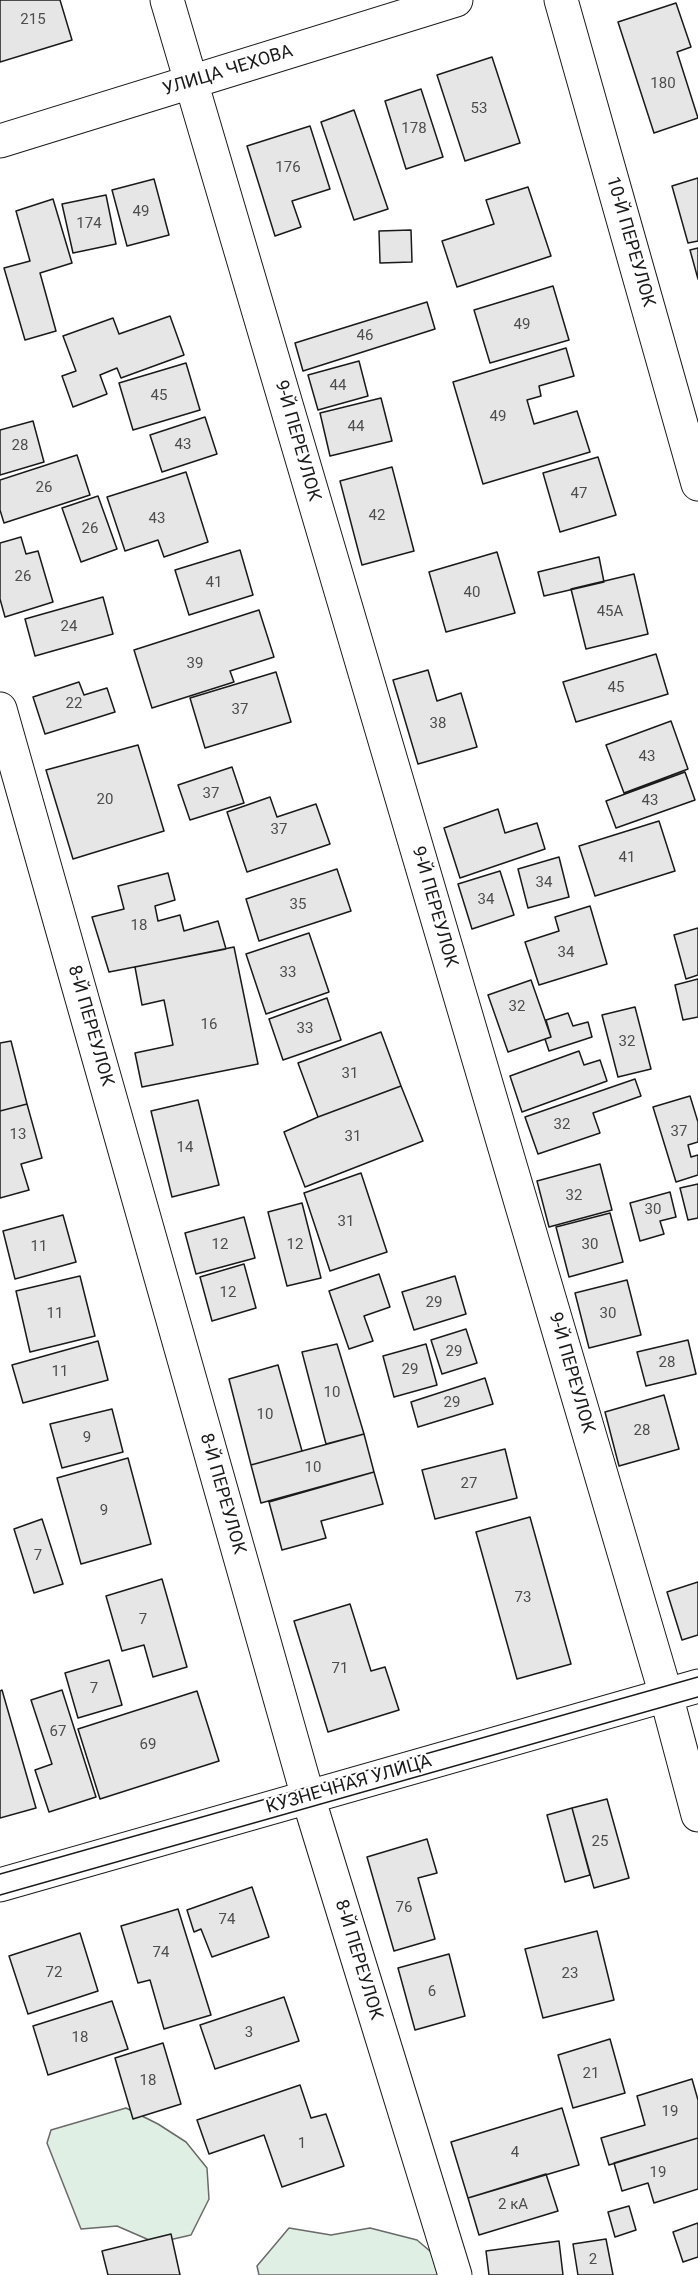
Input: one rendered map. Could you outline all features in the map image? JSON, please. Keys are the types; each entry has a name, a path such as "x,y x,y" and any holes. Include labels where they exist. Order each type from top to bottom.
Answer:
{"street":[{"name":"9-Й ПЕРЕУЛОК","path":"167,0 666,1695 698,1815"},
{"name":"УЛИЦА ЧЕХОВА","path":"0,141 456,0"},
{"name":"10-Й ПЕРЕУЛОК","path":"561,0 698,484"},
{"name":"8-Й ПЕРЕУЛОК","path":"0,709 308,1797 455,2275"},
{"name":"КУЗНЕЧНАЯ УЛИЦА","path":"0,1885 698,1686"}],"green space":[{"path":"126,2108 158,2124 186,2142 207,2168 209,2199 191,2235 156,2243 117,2226 81,2229 47,2143 51,2130"},
{"path":"289,2228 331,2235 370,2228 417,2240 458,2275 259,2275 257,2266"}],"building":[{"path":"0,0 60,0 72,40 0,62"},
{"path":"676,3 691,47 677,52 698,118 654,133 618,22"},
{"path":"492,57 520,143 465,161 437,75"},
{"path":"421,89 443,157 406,169 385,101"},
{"path":"354,110 388,209 354,220 321,122"},
{"path":"310,126 330,189 292,201 301,227 275,236 247,146"},
{"path":"698,178 698,241 688,243 672,186"},
{"path":"154,179 169,235 127,246 112,190"},
{"path":"528,187 551,256 457,287 442,241 494,224 486,200"},
{"path":"106,195 116,244 73,253 62,204"},
{"path":"53,199 72,263 40,273 56,331 25,340 4,268 30,261 16,211"},
{"path":"411,230 412,262 380,263 379,231"},
{"path":"698,248 698,279 690,250"},
{"path":"553,286 569,340 490,363 474,310"},
{"path":"427,302 435,329 303,371 295,343"},
{"path":"170,316 184,355 121,378 117,368 100,375 107,394 73,407 62,376 76,371 63,336 113,318 119,334"},
{"path":"566,348 574,376 539,386 541,396 527,400 534,424 577,411 590,452 483,484 453,382"},
{"path":"359,361 368,396 318,410 308,375"},
{"path":"186,363 200,410 133,430 119,383"},
{"path":"381,398 392,441 330,456 320,413"},
{"path":"205,417 217,454 162,472 150,435"},
{"path":"33,421 44,462 0,475 0,430"},
{"path":"77,455 90,495 4,523 0,510 0,480"},
{"path":"598,457 616,515 560,532 543,473"},
{"path":"392,467 414,551 362,565 340,481"},
{"path":"186,472 208,542 164,557 158,540 125,551 107,497"},
{"path":"98,496 117,549 81,562 62,508"},
{"path":"21,537 26,554 38,551 53,602 5,617 0,599 0,543"},
{"path":"240,550 253,595 189,615 175,570"},
{"path":"497,552 515,613 446,632 429,572"},
{"path":"599,557 604,582 544,596 538,572"},
{"path":"634,574 648,634 586,649 571,589"},
{"path":"103,597 113,634 35,656 25,619"},
{"path":"259,610 274,657 230,671 234,682 152,708 134,650"},
{"path":"656,654 668,694 576,722 563,682"},
{"path":"428,670 437,701 461,693 477,747 418,764 393,680"},
{"path":"276,672 291,722 205,748 190,698"},
{"path":"79,682 84,695 107,688 115,712 45,734 33,697"},
{"path":"671,721 688,769 624,793 606,745"},
{"path":"138,745 164,831 73,859 46,770"},
{"path":"232,767 244,803 190,820 178,785"},
{"path":"685,772 695,800 616,828 606,801"},
{"path":"270,797 277,817 316,804 330,844 247,872 227,812"},
{"path":"498,809 505,833 537,823 545,849 460,878 444,828"},
{"path":"659,821 675,871 595,896 579,846"},
{"path":"559,857 569,897 528,908 518,869"},
{"path":"337,869 351,911 259,941 246,899"},
{"path":"500,871 514,915 472,929 458,884"},
{"path":"168,873 175,900 155,906 158,921 180,915 184,931 218,921 226,949 109,972 92,917 124,909 118,886"},
{"path":"590,906 607,964 539,985 525,942 559,931 555,917"},
{"path":"698,928 698,975 686,979 674,935"},
{"path":"309,933 329,992 266,1014 246,954"},
{"path":"234,947 258,1064 142,1087 135,1053 173,1045 164,1000 142,1005 135,967"},
{"path":"698,979 698,1017 683,1020 675,985"},
{"path":"531,980 551,1037 508,1052 488,995"},
{"path":"327,998 341,1040 283,1060 269,1019"},
{"path":"635,1007 651,1069 618,1077 602,1015"},
{"path":"568,1013 573,1026 588,1022 592,1037 549,1051 545,1039 551,1037 546,1020"},
{"path":"381,1032 401,1086 318,1117 298,1063"},
{"path":"11,1041 27,1104 0,1111 0,1043"},
{"path":"579,1051 584,1065 600,1060 607,1081 522,1112 510,1076"},
{"path":"635,1079 641,1096 593,1113 600,1133 538,1154 525,1117"},
{"path":"401,1086 423,1141 305,1187 284,1132"},
{"path":"690,1096 698,1122 698,1142 688,1145 691,1157 698,1155 698,1175 676,1182 653,1107"},
{"path":"198,1100 219,1185 172,1197 151,1111"},
{"path":"27,1104 42,1158 21,1164 29,1190 0,1198 0,1111"},
{"path":"600,1164 612,1210 549,1227 537,1181"},
{"path":"361,1173 387,1252 330,1271 304,1193"},
{"path":"698,1184 698,1218 688,1220 680,1188"},
{"path":"670,1192 676,1217 660,1221 664,1234 640,1241 630,1203"},
{"path":"302,1203 321,1278 287,1286 268,1212"},
{"path":"610,1213 623,1262 569,1277 556,1227"},
{"path":"63,1215 76,1262 15,1279 3,1231"},
{"path":"244,1217 255,1258 196,1274 185,1233"},
{"path":"244,1264 256,1308 212,1321 200,1277"},
{"path":"379,1274 390,1307 364,1316 373,1341 349,1349 329,1291"},
{"path":"80,1276 95,1336 30,1352 16,1291"},
{"path":"455,1276 466,1314 414,1330 402,1292"},
{"path":"627,1280 641,1335 589,1348 575,1293"},
{"path":"466,1329 477,1363 442,1374 431,1340"},
{"path":"688,1340 696,1374 646,1386 637,1352"},
{"path":"98,1341 108,1380 23,1403 12,1365"},
{"path":"337,1344 364,1434 326,1444 302,1352"},
{"path":"426,1344 437,1385 394,1397 383,1356"},
{"path":"278,1365 302,1451 251,1465 229,1379"},
{"path":"485,1378 493,1404 418,1427 411,1402"},
{"path":"664,1395 679,1449 619,1466 605,1412"},
{"path":"112,1409 123,1452 62,1468 50,1424"},
{"path":"364,1434 374,1472 261,1503 251,1465"},
{"path":"505,1449 517,1498 435,1519 422,1470"},
{"path":"128,1458 151,1544 81,1564 57,1478"},
{"path":"374,1472 383,1504 321,1521 326,1538 282,1550 269,1502"},
{"path":"530,1517 571,1664 517,1679 476,1532"},
{"path":"42,1519 63,1584 34,1593 14,1529"},
{"path":"162,1579 187,1667 153,1677 144,1645 122,1651 106,1596"},
{"path":"698,1582 698,1635 682,1640 667,1592"},
{"path":"350,1604 371,1671 385,1667 399,1710 328,1732 294,1621"},
{"path":"109,1660 122,1705 78,1718 65,1673"},
{"path":"2,1690 36,1808 0,1818 0,1691"},
{"path":"62,1690 96,1797 49,1812 35,1770 52,1764 31,1700"},
{"path":"197,1691 219,1761 100,1799 78,1729"},
{"path":"607,1799 629,1878 594,1888 572,1808"},
{"path":"572,1808 590,1875 565,1882 547,1815"},
{"path":"427,1839 437,1873 418,1878 435,1939 394,1951 367,1857"},
{"path":"252,1887 269,1937 212,1957 201,1929 194,1932 187,1910"},
{"path":"178,1909 211,2015 164,2029 150,1980 138,1983 121,1926"},
{"path":"597,1931 614,2000 543,2018 525,1949"},
{"path":"80,1933 98,1991 28,2014 9,1956"},
{"path":"449,1954 465,2016 415,2030 398,1968"},
{"path":"284,1997 299,2041 215,2069 200,2025"},
{"path":"112,2001 128,2049 48,2075 33,2026"},
{"path":"610,2039 625,2093 573,2108 558,2055"},
{"path":"163,2043 181,2104 133,2119 115,2058"},
{"path":"692,2079 698,2100 698,2138 609,2165 601,2138 645,2125 637,2096"},
{"path":"300,2085 311,2118 326,2114 344,2166 282,2187 264,2135 209,2154 197,2120"},
{"path":"562,2108 579,2165 468,2198 451,2142"},
{"path":"698,2138 698,2189 654,2203 648,2183 622,2191 614,2163"},
{"path":"546,2174 558,2211 479,2235 468,2198"},
{"path":"629,2206 636,2230 615,2237 608,2212"},
{"path":"698,2223 698,2257 683,2262 673,2232"},
{"path":"171,2234 180,2275 108,2275 102,2251"},
{"path":"606,2239 613,2275 578,2275 573,2244"},
{"path":"559,2241 563,2275 489,2275 486,2251"}],"tram line":[{"path":"0,1874 698,1677"},
{"path":"0,1895 698,1697"}]}
